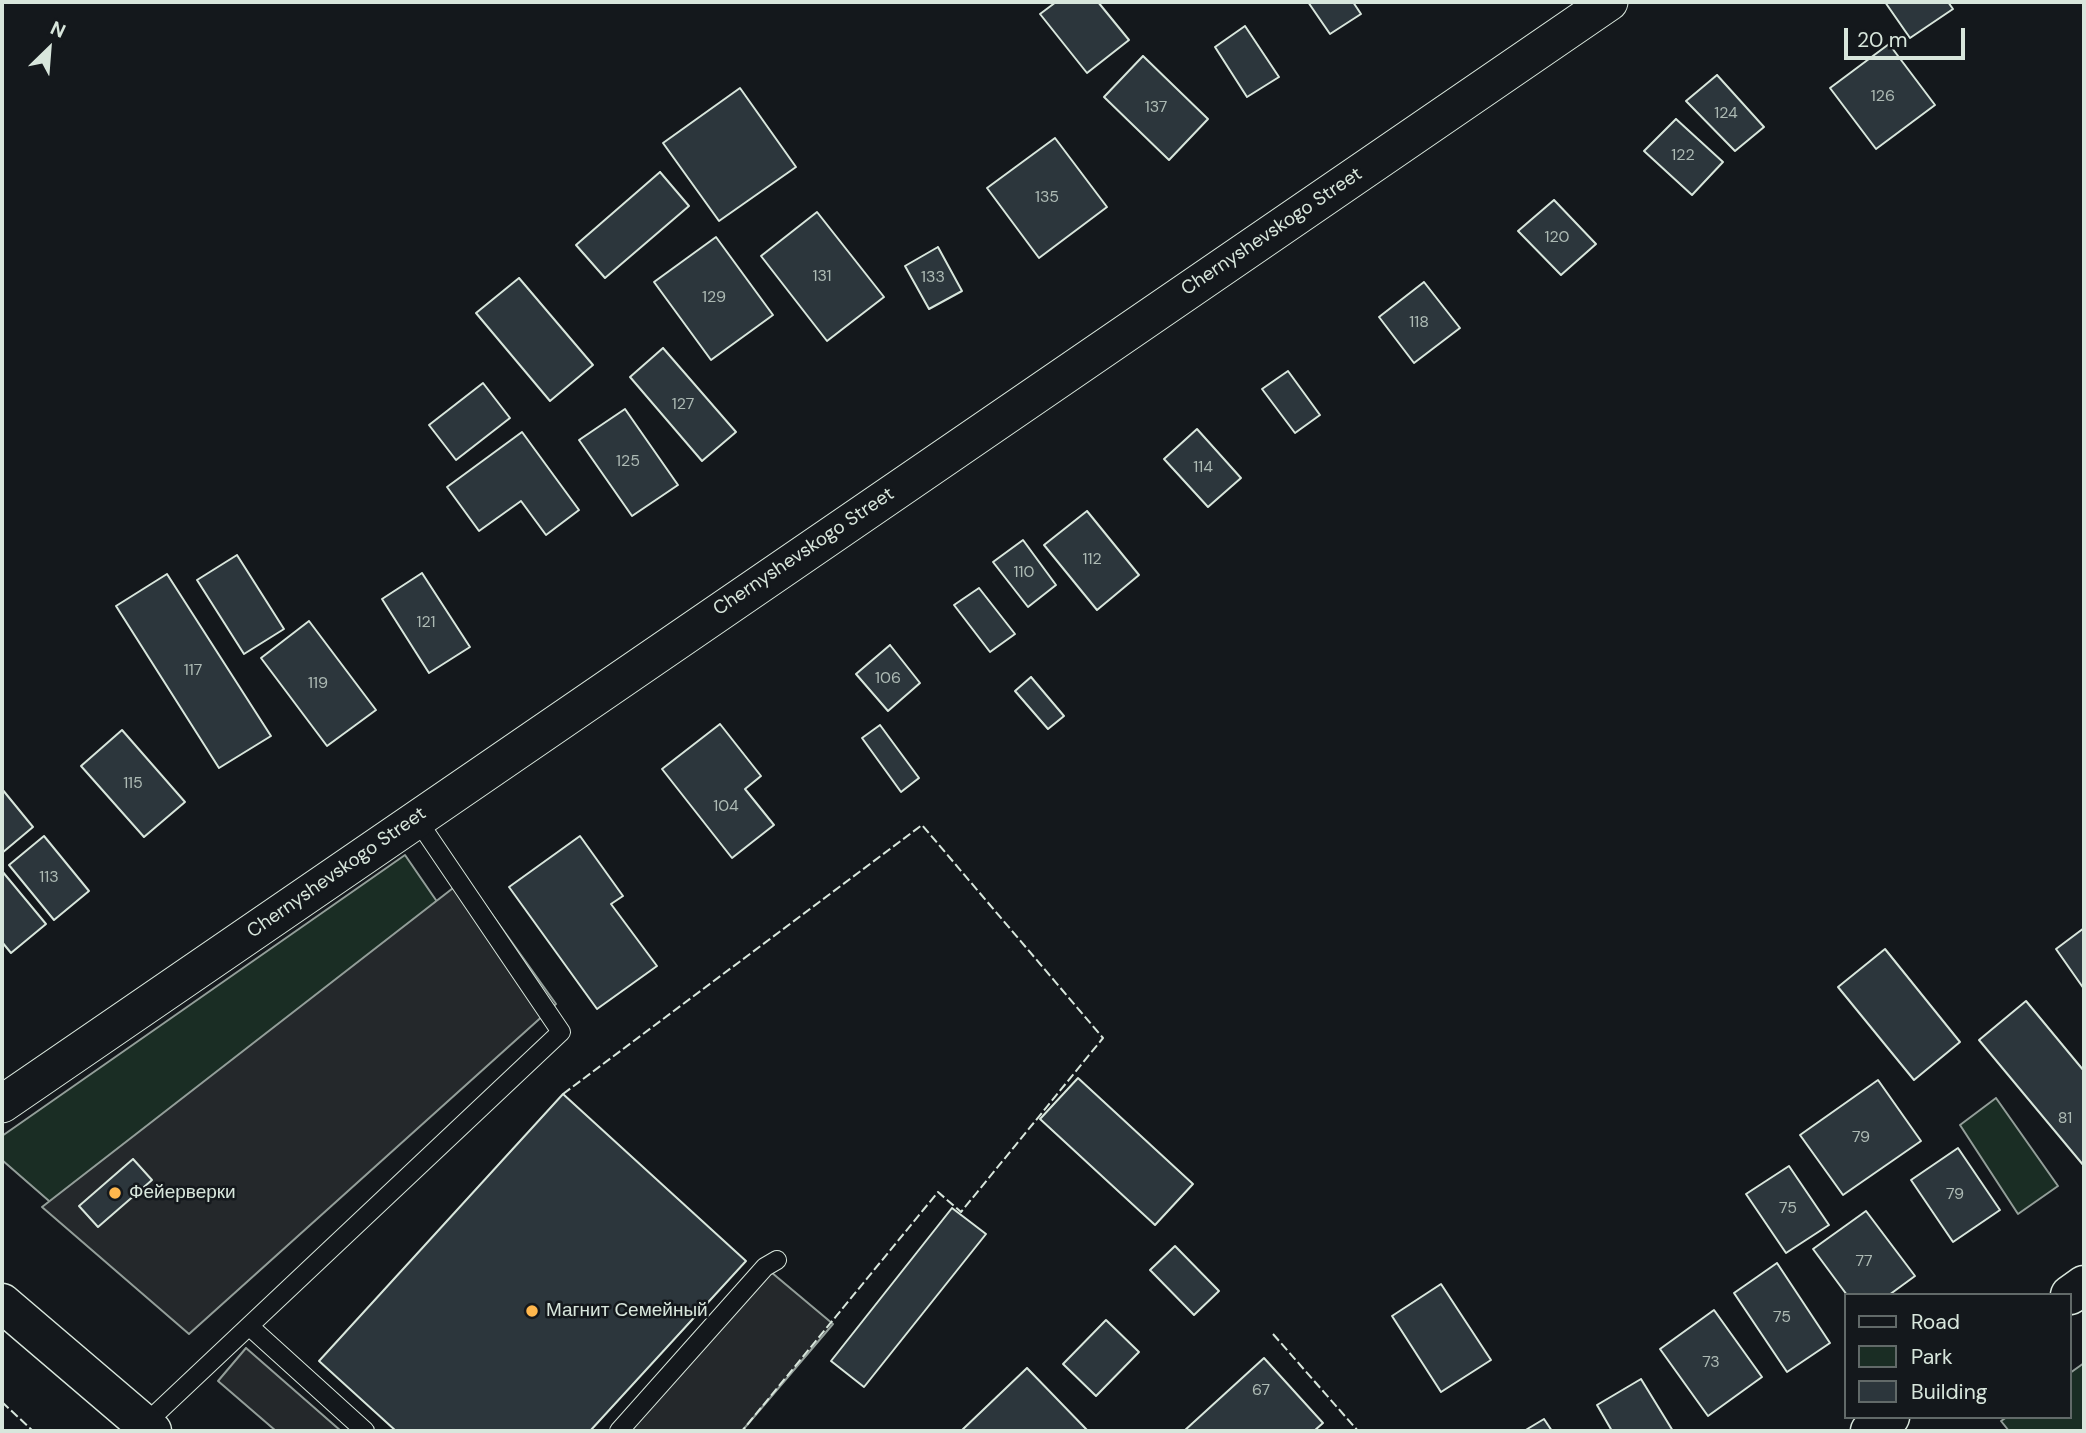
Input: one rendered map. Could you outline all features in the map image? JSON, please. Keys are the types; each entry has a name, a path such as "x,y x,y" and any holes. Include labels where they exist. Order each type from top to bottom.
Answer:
{"main road":[{"path":"2,1303 148,1428"},
{"path":"1870,1431 1888,1419"}],"street":[{"name":"Chernyshevskogo Street","path":"2,1104 1609,2"}],"lane":[{"path":"148,1428 249,1326 561,1032 416,818"},
{"path":"619,1431 765,1267 777,1260"},
{"path":"249,1326 365,1431"}],"green space":[{"path":"405,855 451,922 64,1214 2,1160 2,1136"},
{"path":"1996,1098 2058,1186 2018,1214 1960,1125"},
{"path":"2084,1363 2084,1431 2009,1431 2001,1421 2004,1419 2072,1419 2072,1372"}],"shaded area":[{"path":"466,878 556,1004 189,1334 42,1207"},
{"path":"765,1267 833,1324 742,1431 627,1431"},
{"path":"246,1348 341,1431 276,1431 218,1381"}],"building":[{"path":"1056,2 1098,2 1129,40 1087,73 1040,14"},
{"path":"1308,2 1353,2 1361,14 1330,34"},
{"path":"1885,2 1948,2 1953,9 1910,38"},
{"path":"1245,26 1279,77 1247,97 1215,47"},
{"path":"1889,44 1935,105 1876,149 1830,88"},
{"path":"1143,56 1208,119 1169,160 1104,97"},
{"path":"1717,75 1764,127 1735,151 1686,101"},
{"path":"740,88 796,167 719,221 663,143"},
{"path":"1676,119 1723,162 1692,195 1644,151"},
{"path":"1055,138 1107,207 1039,258 987,188"},
{"path":"660,172 689,206 605,278 576,245"},
{"path":"1554,200 1596,244 1561,275 1518,231"},
{"path":"817,212 884,297 827,341 761,256"},
{"path":"716,237 773,315 711,360 654,282"},
{"path":"938,247 962,291 929,309 905,266"},
{"path":"519,278 593,365 550,401 476,313"},
{"path":"1424,282 1460,328 1414,363 1379,317"},
{"path":"663,348 736,432 702,461 630,377"},
{"path":"1288,371 1320,415 1295,433 1262,389"},
{"path":"483,383 510,418 456,460 429,425"},
{"path":"625,409 678,485 632,516 579,440"},
{"path":"1197,429 1241,478 1208,507 1164,459"},
{"path":"522,432 579,510 546,535 521,501 479,531 447,487"},
{"path":"1087,511 1139,575 1097,610 1044,545"},
{"path":"1023,540 1056,585 1028,607 993,562"},
{"path":"237,555 284,629 244,654 197,580"},
{"path":"422,573 470,647 429,673 382,599"},
{"path":"167,574 271,736 219,768 116,606"},
{"path":"979,588 1015,634 990,652 954,605"},
{"path":"309,621 376,710 327,746 261,658"},
{"path":"890,645 920,683 888,711 856,674"},
{"path":"1031,677 1064,716 1048,729 1015,691"},
{"path":"720,724 761,776 745,789 774,825 732,858 662,769"},
{"path":"880,725 919,778 901,792 862,738"},
{"path":"122,730 185,802 144,837 81,766"},
{"path":"2,789 33,827 2,853"},
{"path":"44,836 89,891 54,920 9,865"},
{"path":"580,836 623,896 611,904 657,966 597,1009 509,887"},
{"path":"2,871 46,924 11,953 2,942"},
{"path":"2084,928 2084,989 2056,949"},
{"path":"1885,949 1960,1042 1914,1080 1838,987"},
{"path":"2026,1001 2084,1071 2084,1166 1979,1040"},
{"path":"1078,1078 1193,1184 1155,1225 1040,1119"},
{"path":"1878,1080 1921,1141 1843,1195 1800,1135"},
{"name":"Магнит Семейный","path":"563,1094 746,1261 590,1431 396,1431 319,1361"},
{"path":"1958,1148 2000,1210 1953,1242 1911,1180"},
{"name":"Фейерверки","path":"133,1159 152,1180 98,1227 79,1206"},
{"path":"1789,1166 1829,1225 1786,1253 1746,1194"},
{"path":"952,1208 986,1234 864,1387 831,1361"},
{"path":"1866,1211 1915,1276 1892,1293 1846,1293 1813,1249"},
{"path":"1175,1246 1219,1291 1194,1315 1150,1270"},
{"path":"1777,1263 1830,1343 1787,1372 1734,1293"},
{"path":"1441,1284 1491,1360 1441,1392 1392,1316"},
{"path":"1714,1310 1762,1377 1708,1416 1660,1349"},
{"path":"1106,1320 1139,1352 1096,1396 1063,1364"},
{"path":"1264,1358 1323,1423 1314,1431 1184,1431"},
{"path":"1027,1368 1088,1431 961,1431"},
{"path":"1641,1379 1673,1431 1612,1431 1597,1405"},
{"path":"1544,1419 1552,1431 1524,1431"}],"fence":[{"path":"563,1094 922,825 1103,1038 961,1212 938,1192 742,1431"},
{"path":"1273,1334 1358,1431"},
{"path":"2,1402 33,1431"}],"place":[{"name":"Фейерверки","path":"115,1193"},
{"name":"Магнит Семейный","path":"532,1311"}]}
